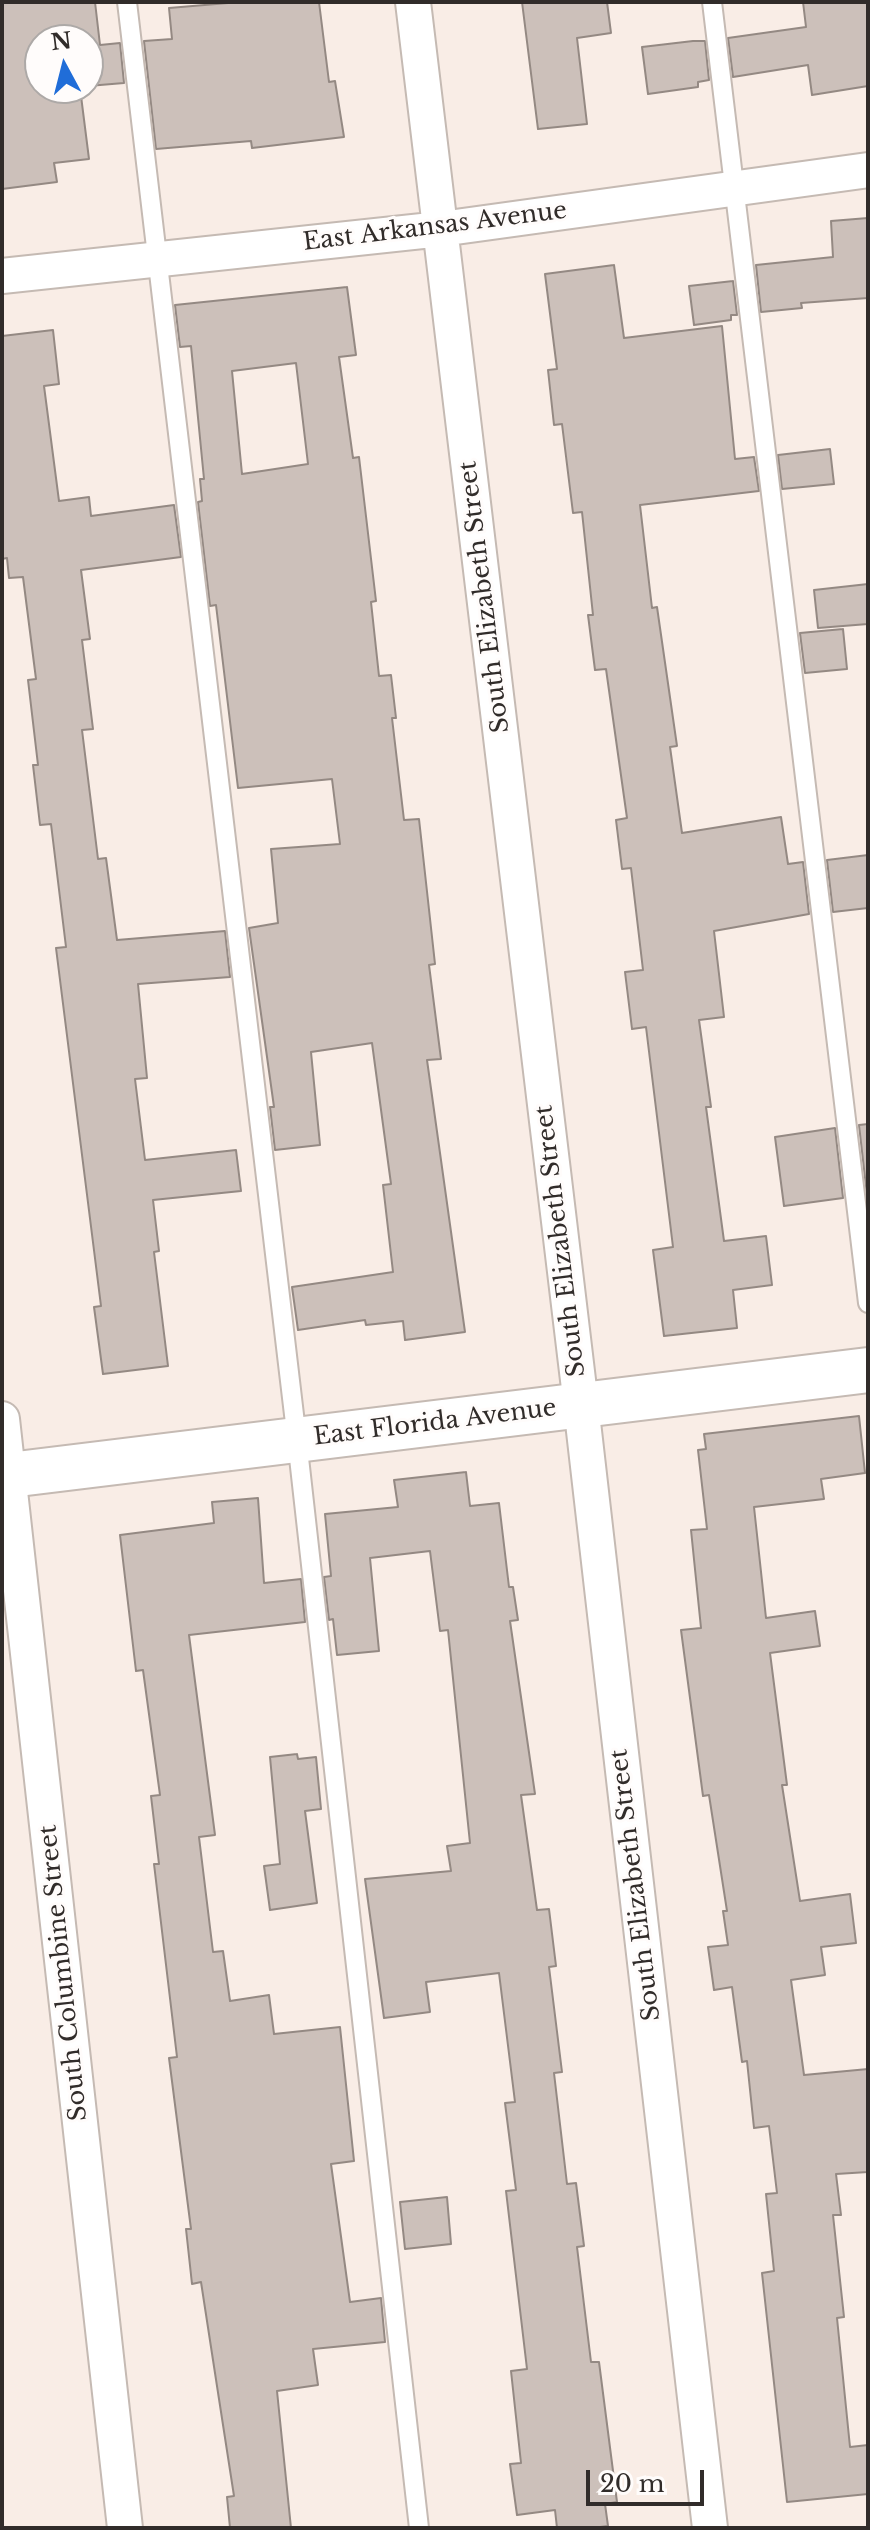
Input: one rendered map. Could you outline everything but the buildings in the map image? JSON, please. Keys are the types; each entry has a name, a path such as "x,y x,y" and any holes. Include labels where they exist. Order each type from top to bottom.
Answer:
{"street":[{"name":"South Elizabeth Street","path":"413,2 581,1405 710,2528"},
{"name":"East Arkansas Avenue","path":"2,276 441,229 868,170"},
{"name":"East Florida Avenue","path":"5,1476 868,1370"},
{"name":"South Columbine Street","path":"2,1419 5,1476 125,2528"}],"lane":[{"path":"127,2 297,1440 419,2528"},
{"path":"712,2 868,1303"}]}
